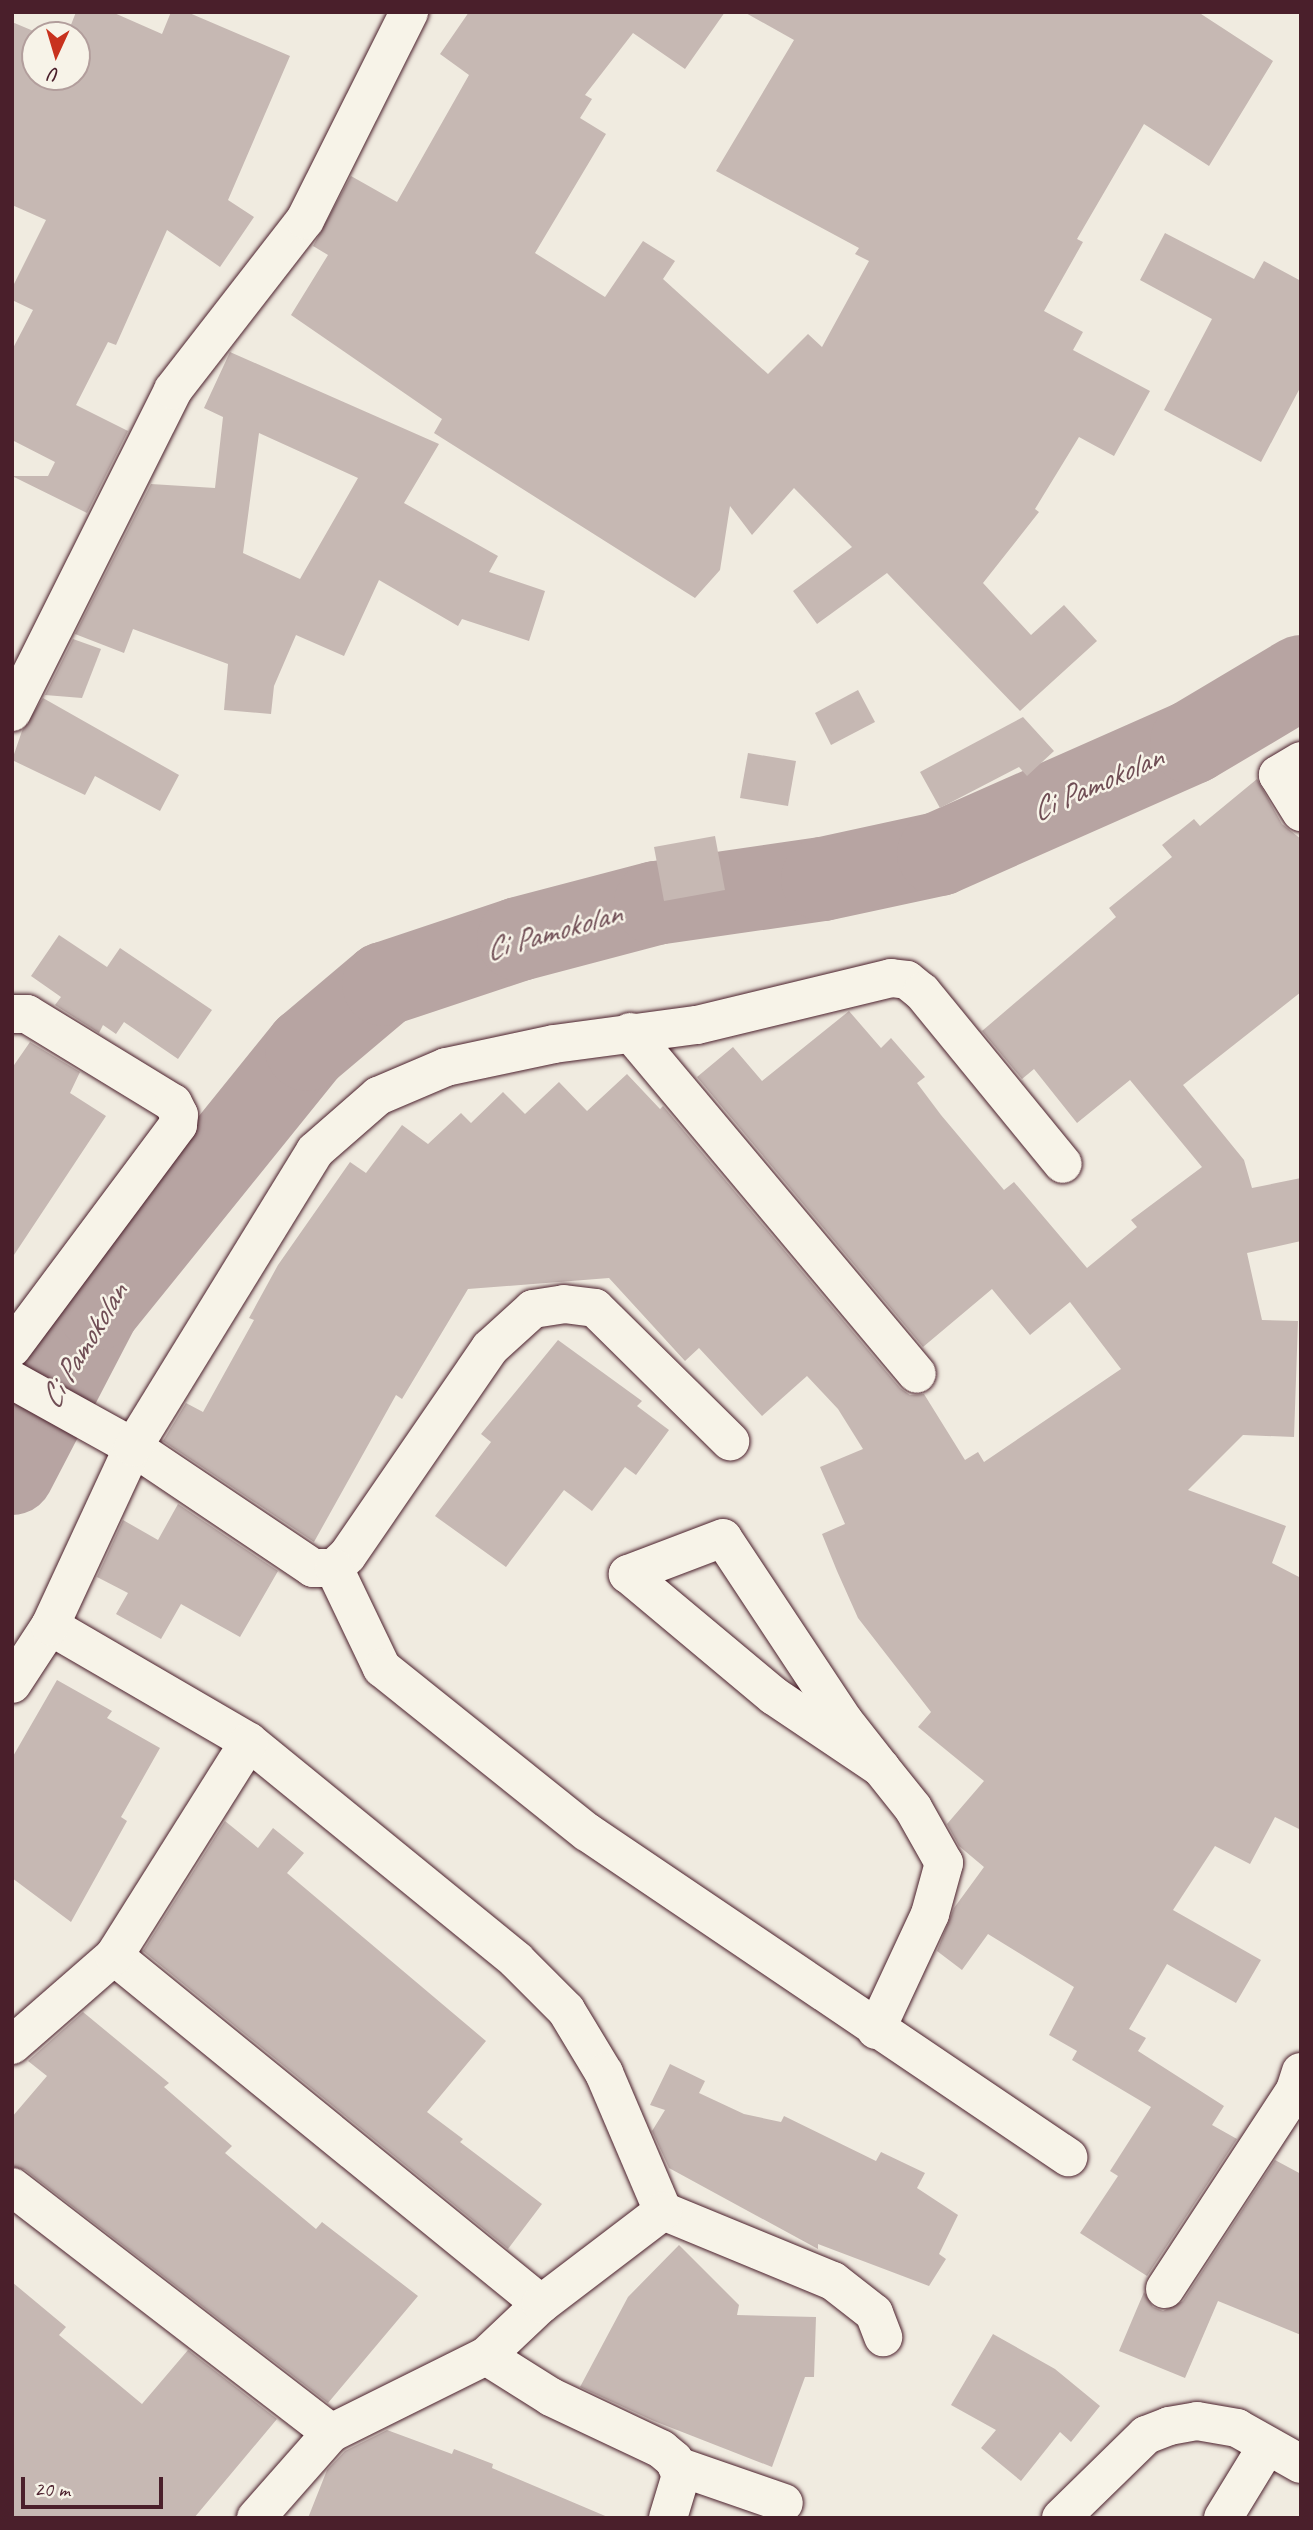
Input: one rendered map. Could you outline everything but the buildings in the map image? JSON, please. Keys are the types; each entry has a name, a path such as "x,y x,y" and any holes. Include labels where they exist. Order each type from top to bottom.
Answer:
{"street":[{"path":"12,712 173,390 305,220 410,12"},
{"path":"1301,761 1278,775 1301,812"},
{"path":"12,1684 50,1626 133,1447 315,1152 344,1122 378,1096 446,1067 630,1032 697,1025 891,978 907,980 922,992 1063,1164"},
{"path":"12,1014 27,1014 173,1103 179,1115 178,1125 12,1348"},
{"path":"630,1032 917,1374"},
{"path":"17,1383 133,1447 313,1568 334,1568 347,1556 490,1348 533,1309 564,1304 595,1308 730,1441"},
{"path":"876,2030 930,1914 944,1863 913,1808 844,1721 723,1538 628,1574 774,1696 881,1768"},
{"path":"334,1568 382,1668 587,1832 876,2030 1068,2157"},
{"path":"50,1626 249,1742 516,1960 566,2010 604,2073 663,2211 833,2281 874,2313 883,2337"},
{"path":"12,2045 114,1956 249,1742"},
{"path":"114,1956 541,2304"},
{"path":"1165,2289 1295,2090 1301,2072"},
{"path":"12,2187 331,2433"},
{"path":"256,2518 331,2433 486,2356 541,2304 663,2211"},
{"path":"486,2356 551,2397 660,2449 677,2466 681,2475 678,2496 668,2518"},
{"path":"1060,2518 1146,2435 1169,2426 1197,2421 1237,2428 1301,2463"},
{"path":"1223,2518 1267,2446"},
{"path":"677,2466 784,2503"}],"waterway":[{"name":"Ci Pamokolan","path":"12,1473 98,1308 307,1049 384,984 519,939 656,903 823,879 939,854 1192,742 1301,677"}]}
